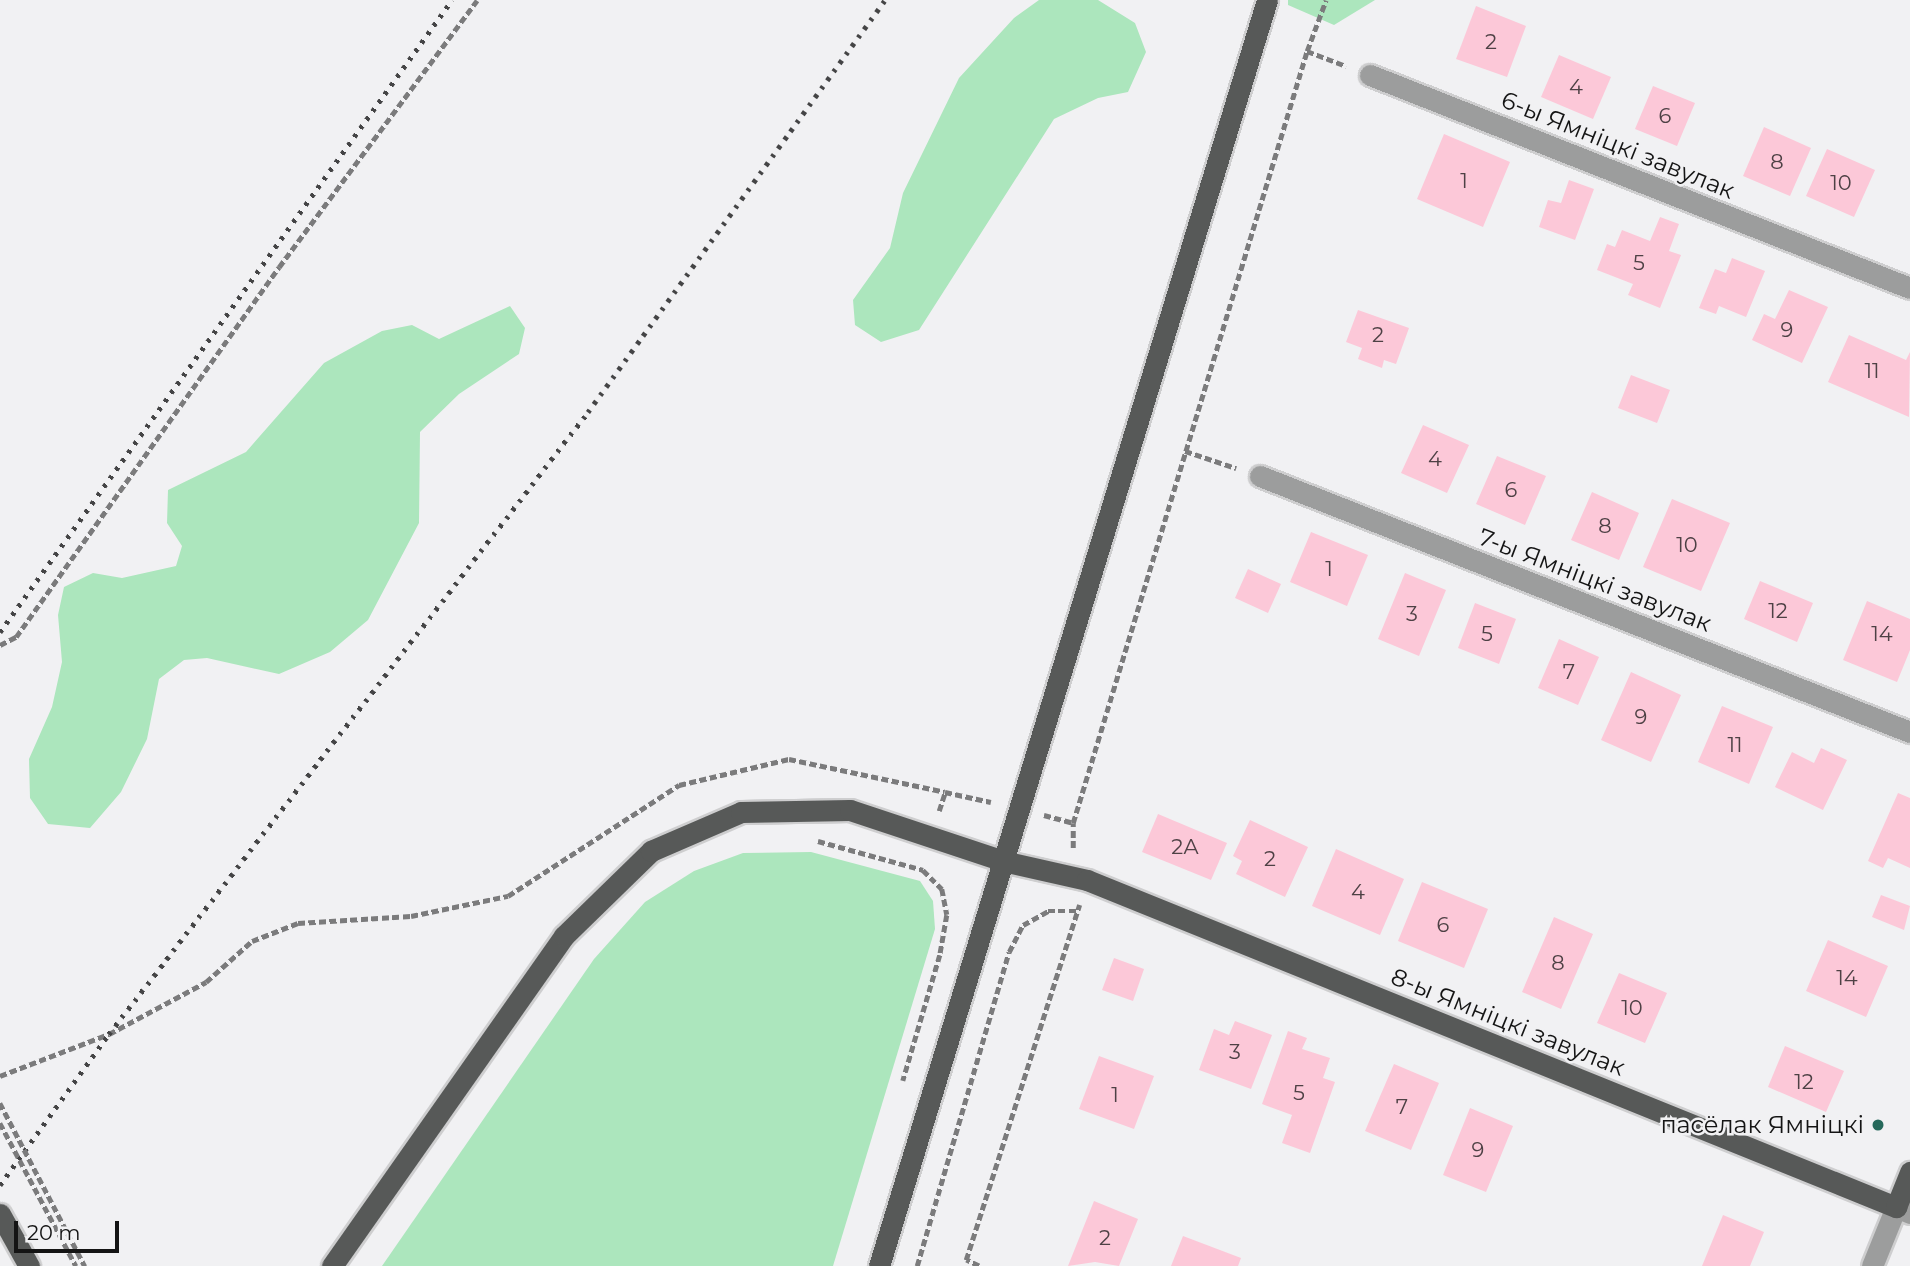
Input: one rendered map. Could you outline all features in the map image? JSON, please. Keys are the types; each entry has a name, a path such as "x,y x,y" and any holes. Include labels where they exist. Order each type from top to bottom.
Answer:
{"main road":[{"path":"879,1266 1267,0"},
{"name":"8-ы Ямніцкі завулак","path":"332,1266 564,936 651,851 741,812 850,810 1003,861 1087,880 1903,1210"},
{"path":"1903,1210 1910,1172"},
{"path":"0,1213 29,1266"}],"street":[{"name":"6-ы Ямніцкі завулак","path":"1370,75 1910,288"},
{"name":"7-ы Ямніцкі завулак","path":"1260,476 1910,732"},
{"path":"1872,1266 1903,1210"}],"path":[{"path":"0,645 16,637 279,267 477,0"},
{"path":"0,1076 109,1034 206,982 252,941 298,923 411,916 508,896 679,785 789,759 1018,808 1073,823 1307,51 1326,0"},
{"path":"1307,51 1370,75"},
{"path":"1185,452 1260,476"},
{"path":"923,870 945,792"},
{"path":"803,837 923,870 942,889 947,915 901,1087"},
{"path":"917,1266 1009,952 1023,925 1048,911 1077,911 966,1260 979,1266"},
{"path":"0,1103 85,1266"},
{"path":"0,1123 76,1266"}],"green space":[{"path":"1039,0 1098,0 1135,23 1146,52 1128,92 1098,98 1054,119 919,330 881,342 855,325 853,300 890,248 903,193 959,78 1014,18"},
{"path":"1288,0 1375,0 1334,25 1288,5"},
{"path":"510,306 525,328 519,354 459,394 420,432 419,523 368,620 330,652 279,674 207,658 184,660 159,679 147,739 121,792 90,828 48,824 30,798 29,759 52,707 62,662 58,615 64,587 93,573 122,578 176,566 182,546 167,523 168,490 246,452 324,363 382,331 412,325 439,339"},
{"path":"811,852 920,881 933,901 935,929 833,1266 382,1266 594,959 645,902 694,871 743,853"}],"building":[{"path":"1476,6 1526,26 1507,77 1456,59"},
{"path":"1559,55 1611,77 1593,119 1541,97"},
{"path":"1653,86 1695,103 1677,146 1635,129"},
{"path":"1764,127 1811,148 1790,196 1743,176"},
{"path":"1444,134 1510,162 1483,227 1417,199"},
{"path":"1827,149 1875,170 1854,217 1806,196"},
{"path":"1569,180 1594,189 1575,240 1539,227 1548,200 1561,203"},
{"path":"1660,217 1679,224 1669,251 1681,255 1660,308 1628,295 1633,284 1597,270 1607,244 1615,247 1622,230 1650,241"},
{"path":"1732,258 1765,271 1746,317 1719,306 1716,314 1699,308 1715,269 1726,273"},
{"path":"1789,290 1828,307 1802,363 1752,340 1764,314 1775,319"},
{"path":"1358,310 1409,328 1396,364 1384,360 1382,368 1358,359 1362,348 1346,342"},
{"path":"1849,335 1906,360 1910,352 1909,417 1828,382"},
{"path":"1631,375 1670,390 1657,423 1618,408"},
{"path":"1423,425 1469,445 1447,493 1401,473"},
{"path":"1497,456 1546,476 1525,525 1476,504"},
{"path":"1592,492 1639,513 1619,560 1571,540"},
{"path":"1672,499 1730,523 1701,591 1643,567"},
{"path":"1311,532 1368,555 1347,606 1290,582"},
{"path":"1248,569 1281,584 1268,613 1235,598"},
{"path":"1405,573 1446,590 1419,656 1378,639"},
{"path":"1760,581 1813,603 1797,642 1744,619"},
{"path":"1867,601 1910,619 1910,650 1897,682 1843,660"},
{"path":"1475,603 1516,619 1499,664 1458,648"},
{"path":"1559,639 1599,657 1578,705 1538,688"},
{"path":"1631,672 1681,695 1651,762 1601,740"},
{"path":"1722,706 1773,727 1749,784 1698,762"},
{"path":"1821,748 1847,760 1823,810 1775,787 1792,752 1814,763"},
{"path":"1898,793 1910,798 1910,868 1888,858 1883,868 1868,861"},
{"path":"1158,814 1227,843 1211,880 1142,852"},
{"path":"1250,820 1308,847 1285,897 1236,874 1242,861 1233,856"},
{"path":"1336,849 1404,879 1380,935 1312,906"},
{"path":"1422,882 1488,909 1464,968 1398,941"},
{"path":"1881,895 1910,906 1904,930 1872,917"},
{"path":"1554,917 1593,934 1561,1009 1522,992"},
{"path":"1828,940 1888,966 1866,1017 1806,991"},
{"path":"1114,958 1144,969 1133,1001 1102,990"},
{"path":"1619,973 1667,993 1645,1043 1597,1023"},
{"path":"1235,1021 1272,1035 1251,1089 1199,1070 1214,1029 1229,1035"},
{"path":"1288,1031 1307,1038 1302,1049 1330,1058 1323,1078 1335,1082 1310,1153 1282,1143 1292,1115 1262,1104"},
{"path":"1785,1046 1844,1071 1826,1112 1768,1087"},
{"path":"1099,1056 1154,1076 1134,1129 1079,1109"},
{"path":"1394,1064 1439,1083 1411,1150 1365,1131"},
{"path":"1470,1108 1513,1126 1486,1192 1443,1175"},
{"path":"1094,1201 1138,1219 1119,1266 1095,1262 1068,1266"},
{"path":"1723,1215 1764,1232 1750,1266 1702,1266"},
{"path":"1183,1236 1241,1258 1238,1266 1171,1266"}],"railway":[{"path":"0,632 452,0"},
{"path":"0,1185 109,1034 588,412 885,0"}],"place":[{"name":"пасёлак Ямніцкі","path":"1878,1125"}]}
